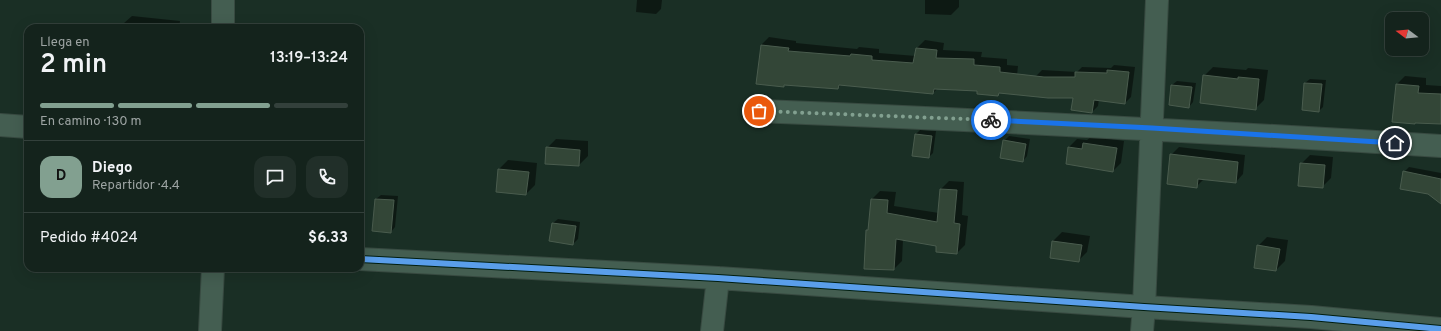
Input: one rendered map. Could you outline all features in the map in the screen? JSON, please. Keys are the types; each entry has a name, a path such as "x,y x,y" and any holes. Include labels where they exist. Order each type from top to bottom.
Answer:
{"street":[{"path":"223,0 223,24"},
{"path":"1142,331 1157,0"},
{"path":"759,111 926,117 1152,128 1441,146"},
{"path":"0,125 24,127"},
{"path":"364,258 718,278 1311,317 1441,329"},
{"path":"210,331 213,272"},
{"path":"712,331 718,278"}],"building":[{"path":"761,45 789,48 788,51 850,56 851,54 872,56 872,60 913,63 916,48 937,50 936,58 974,59 974,65 1000,67 1000,72 1044,77 1075,77 1075,72 1107,73 1107,70 1129,72 1125,104 1094,100 1092,113 1071,110 1073,98 1048,98 999,93 998,96 977,94 977,91 934,89 933,94 839,85 838,89 784,85 784,87 756,84"},
{"path":"1203,75 1238,79 1238,77 1259,79 1256,110 1200,103"},
{"path":"1304,83 1322,84 1319,112 1302,110"},
{"path":"1396,84 1419,86 1418,93 1441,94 1441,124 1392,122"},
{"path":"1171,85 1192,87 1189,108 1169,105"},
{"path":"915,134 932,136 929,158 912,156"},
{"path":"1003,140 1026,144 1023,162 1000,158"},
{"path":"1083,143 1117,148 1113,172 1066,164 1068,147 1082,149"},
{"path":"546,147 580,150 579,166 545,164"},
{"path":"1170,154 1238,162 1236,183 1198,179 1197,188 1167,184"},
{"path":"1300,163 1325,165 1323,188 1298,186"},
{"path":"498,169 529,172 526,195 496,192"},
{"path":"1403,171 1441,179 1441,204 1428,194 1400,189"},
{"path":"940,189 957,190 954,223 960,224 957,254 936,252 936,246 896,239 894,270 864,269 866,230 868,230 871,199 888,200 887,213 937,222"},
{"path":"375,199 394,200 391,233 372,231"},
{"path":"552,223 576,226 573,245 549,241"},
{"path":"1052,241 1082,245 1079,262 1050,258"},
{"path":"1257,245 1280,249 1276,271 1254,268"}],"cycle path":[{"path":"364,259 718,278 1311,317 1441,329"}],"way so far":[{"path":"759,111 991,120"}],"route":[{"path":"991,120 1395,143"}]}
